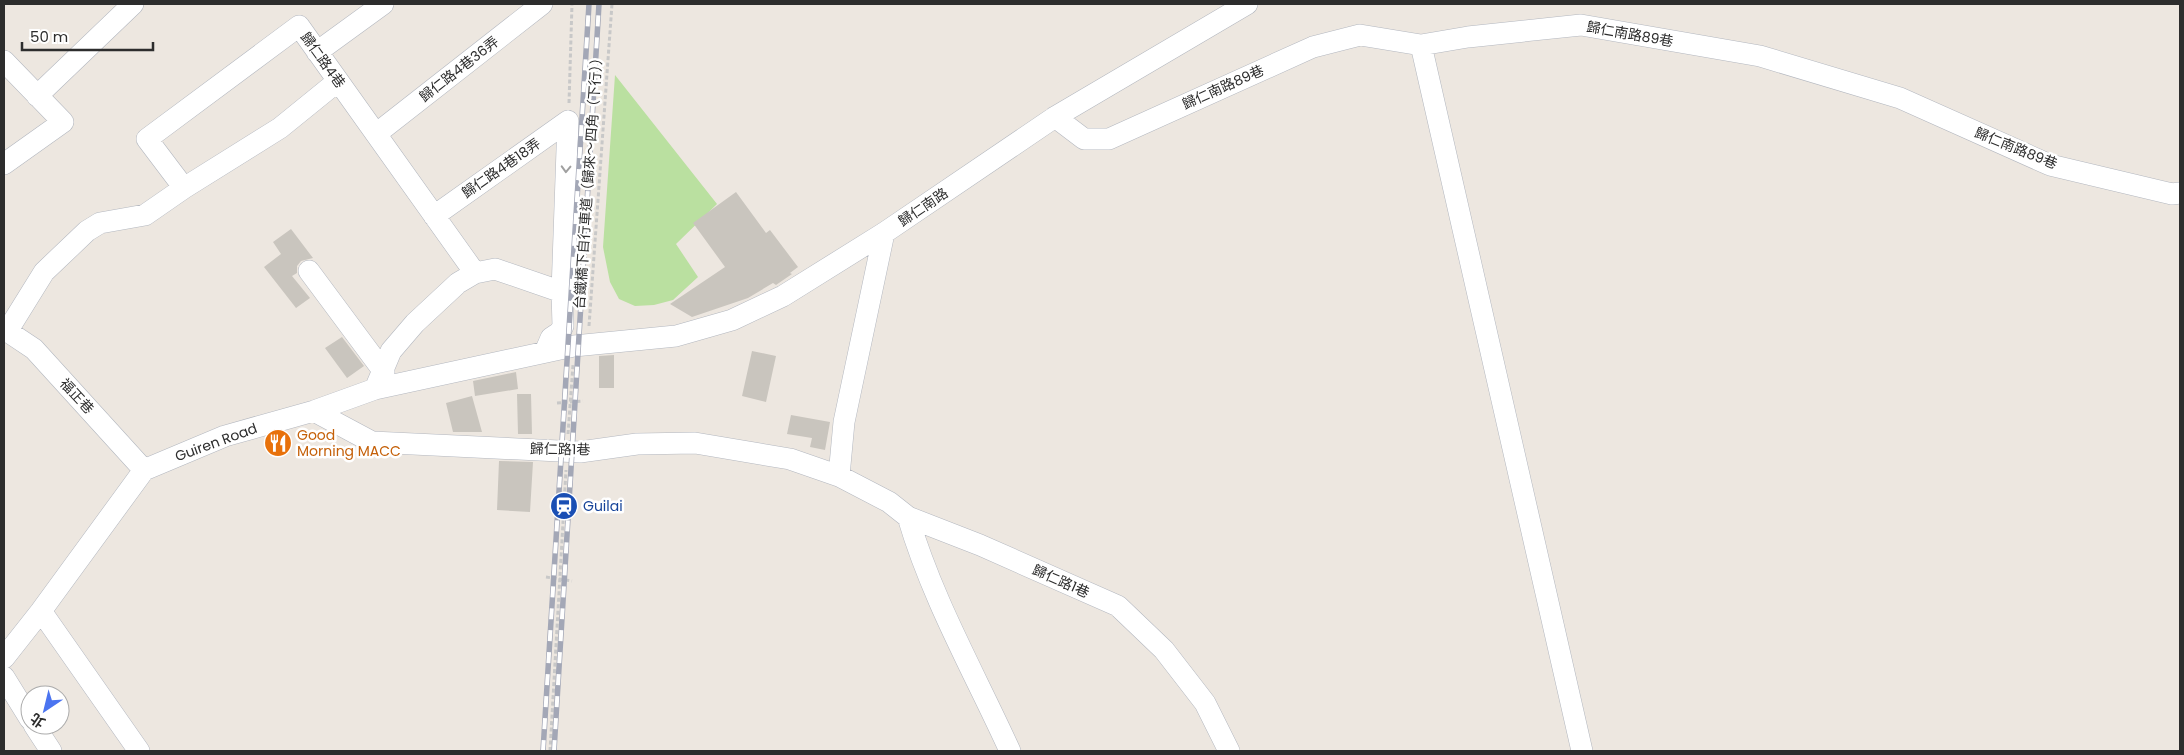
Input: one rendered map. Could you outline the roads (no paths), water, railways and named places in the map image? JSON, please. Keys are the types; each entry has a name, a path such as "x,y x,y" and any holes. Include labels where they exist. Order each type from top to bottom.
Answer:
{"street":[{"path":"37,96 133,4"},
{"path":"317,52 383,4"},
{"name":"歸仁路4巷36弄","path":"376,134 542,4"},
{"name":"歸仁南路","path":"581,345 676,336 732,320 783,296 884,233 1055,118 1247,4"},
{"name":"歸仁南路89巷","path":"1055,118 1084,139 1109,139 1313,47 1360,35 1421,46 1468,37 1580,25 1760,56 1900,98 2050,165 2172,194 2180,193"},
{"name":"歸仁路4巷","path":"184,188 147,139 299,26 475,273"},
{"path":"1421,46 1582,751"},
{"path":"4,61 63,122 4,164"},
{"path":"6,330 44,272 87,231 100,223 145,214 280,128 338,81"},
{"name":"歸仁路4巷18弄","path":"434,216 568,121 562,292"},
{"path":"839,476 844,422 884,233"},
{"path":"380,381 391,351 416,323 458,283 475,273 495,269 562,292 563,326 549,342 545,352"},
{"path":"309,271 380,381"},
{"name":"福正巷","path":"6,330 34,349 144,470"},
{"name":"Guiren Road","path":"144,470 225,436 314,411 380,381 581,345"},
{"name":"歸仁路1巷","path":"314,411 372,442 574,451 637,444 695,443 790,459 839,476 889,502 908,517 980,545 1118,606 1164,650 1205,703 1229,751"},
{"path":"4,658 41,611 144,470"},
{"path":"908,517 918,552 950,626 1010,751"},
{"path":"41,611 139,751"},
{"path":"4,677 20,703"},
{"path":"41,735 51,751"}],"railway":[{"path":"543,751 589,4"},
{"path":"554,751 599,4"}],"place":[{"name":"Good Morning MACC","path":"278,443"},
{"name":"Guilai","path":"564,506"}]}
